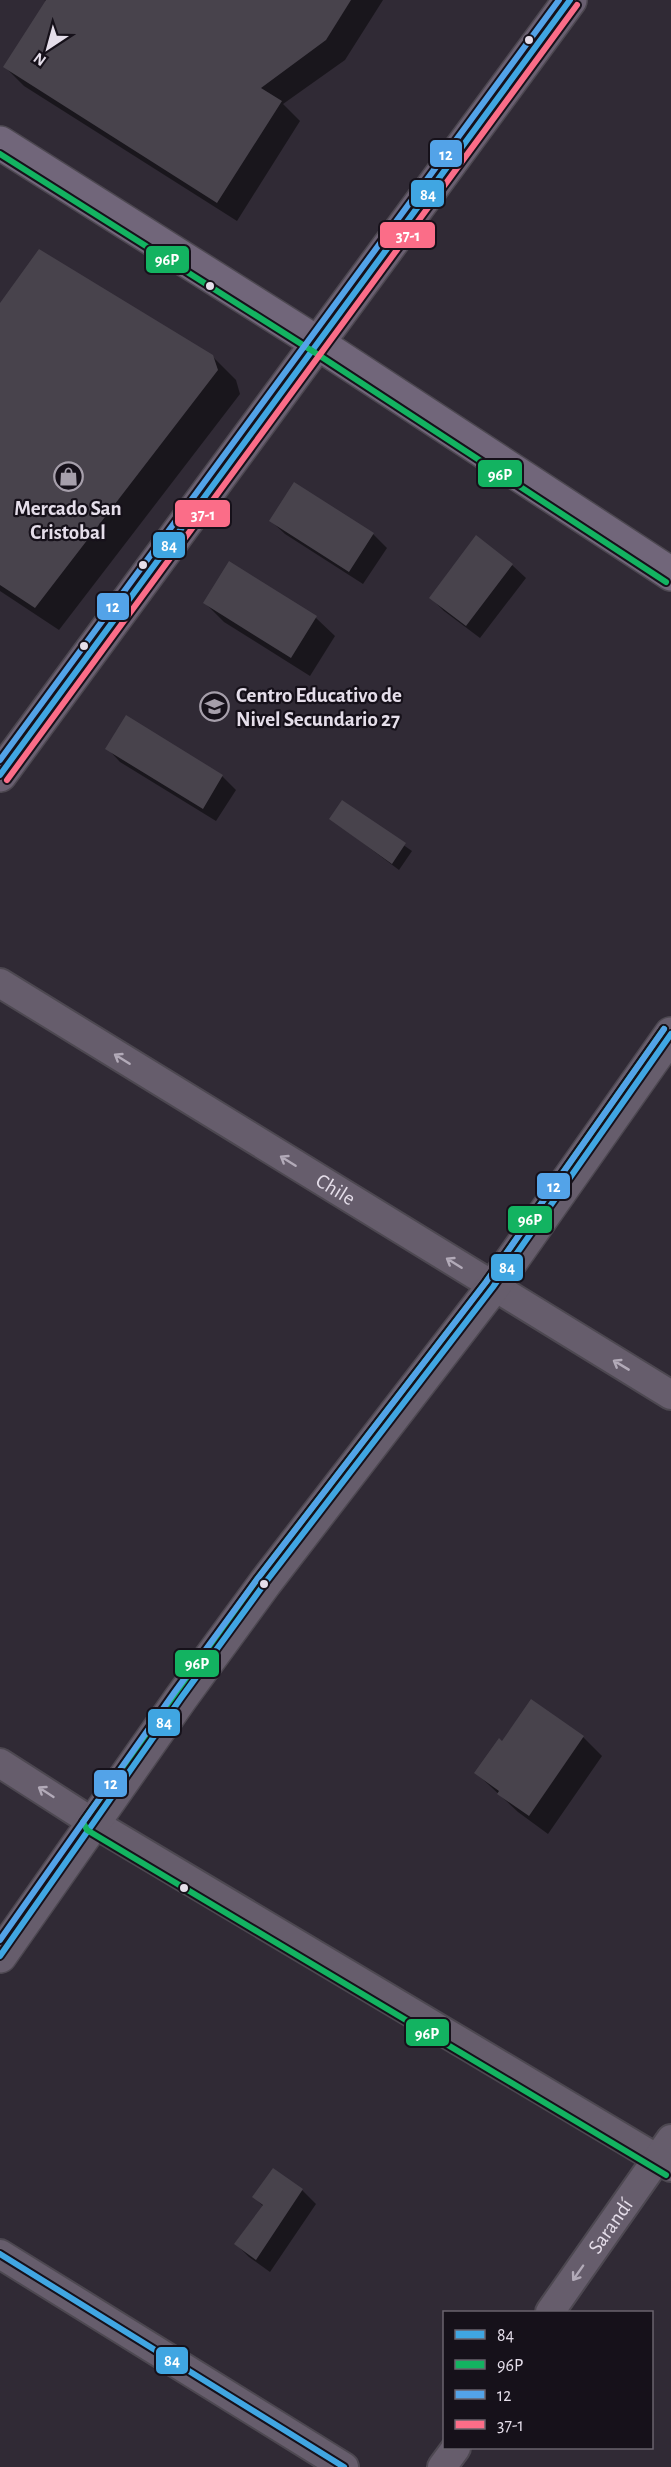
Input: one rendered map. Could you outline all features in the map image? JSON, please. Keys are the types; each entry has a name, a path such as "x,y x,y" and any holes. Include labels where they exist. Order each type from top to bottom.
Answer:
{"main road":[{"path":"0,775 570,0"},
{"path":"0,143 319,344 671,574"}],"street":[{"name":"Chile","path":"0,983 671,1395"},
{"path":"0,1956 92,1822 265,1583 493,1287 671,1034"},
{"path":"0,1762 92,1822 666,2155"},
{"name":"Sarandí","path":"551,2311 666,2155"},
{"path":"0,2254 344,2467"},
{"path":"442,2467 455,2449"}],"building":[{"path":"46,0 351,0 326,40 261,88 282,101 217,203 3,67"},
{"name":"Mercado San Cristobal","path":"39,249 213,355 218,370 35,608 0,585 0,303"},
{"path":"294,482 374,533 349,572 269,521"},
{"path":"476,535 513,564 466,626 429,598"},
{"path":"229,561 317,616 291,658 203,603"},
{"path":"126,715 223,775 203,809 105,749"},
{"path":"342,800 406,843 392,864 329,819"},
{"path":"531,1699 584,1736 529,1816 497,1794 499,1791 474,1773 499,1738 502,1741"},
{"path":"273,2168 303,2189 256,2260 234,2244 263,2205 252,2197"}],"transit line":[{"name":"12","path":"0,760 559,0"},
{"name":"84","path":"0,775 570,0"},
{"name":"37-1","path":"7,780 577,5"},
{"name":"96P","path":"0,154 314,352 666,582"},
{"name":"96P","path":"664,1029 486,1282 258,1578 83,1822 87,1830 666,2175"},
{"name":"12","path":"0,1940 258,1578 486,1282 664,1029"},
{"name":"84","path":"0,1956 181,1698 265,1583 493,1287 671,1034"},
{"name":"84","path":"0,2254 344,2467"}],"place":[{"name":"Mercado San Cristobal","path":"68,477"},
{"name":"Centro Educativo de Nivel Secundario 27","path":"215,707"}]}
